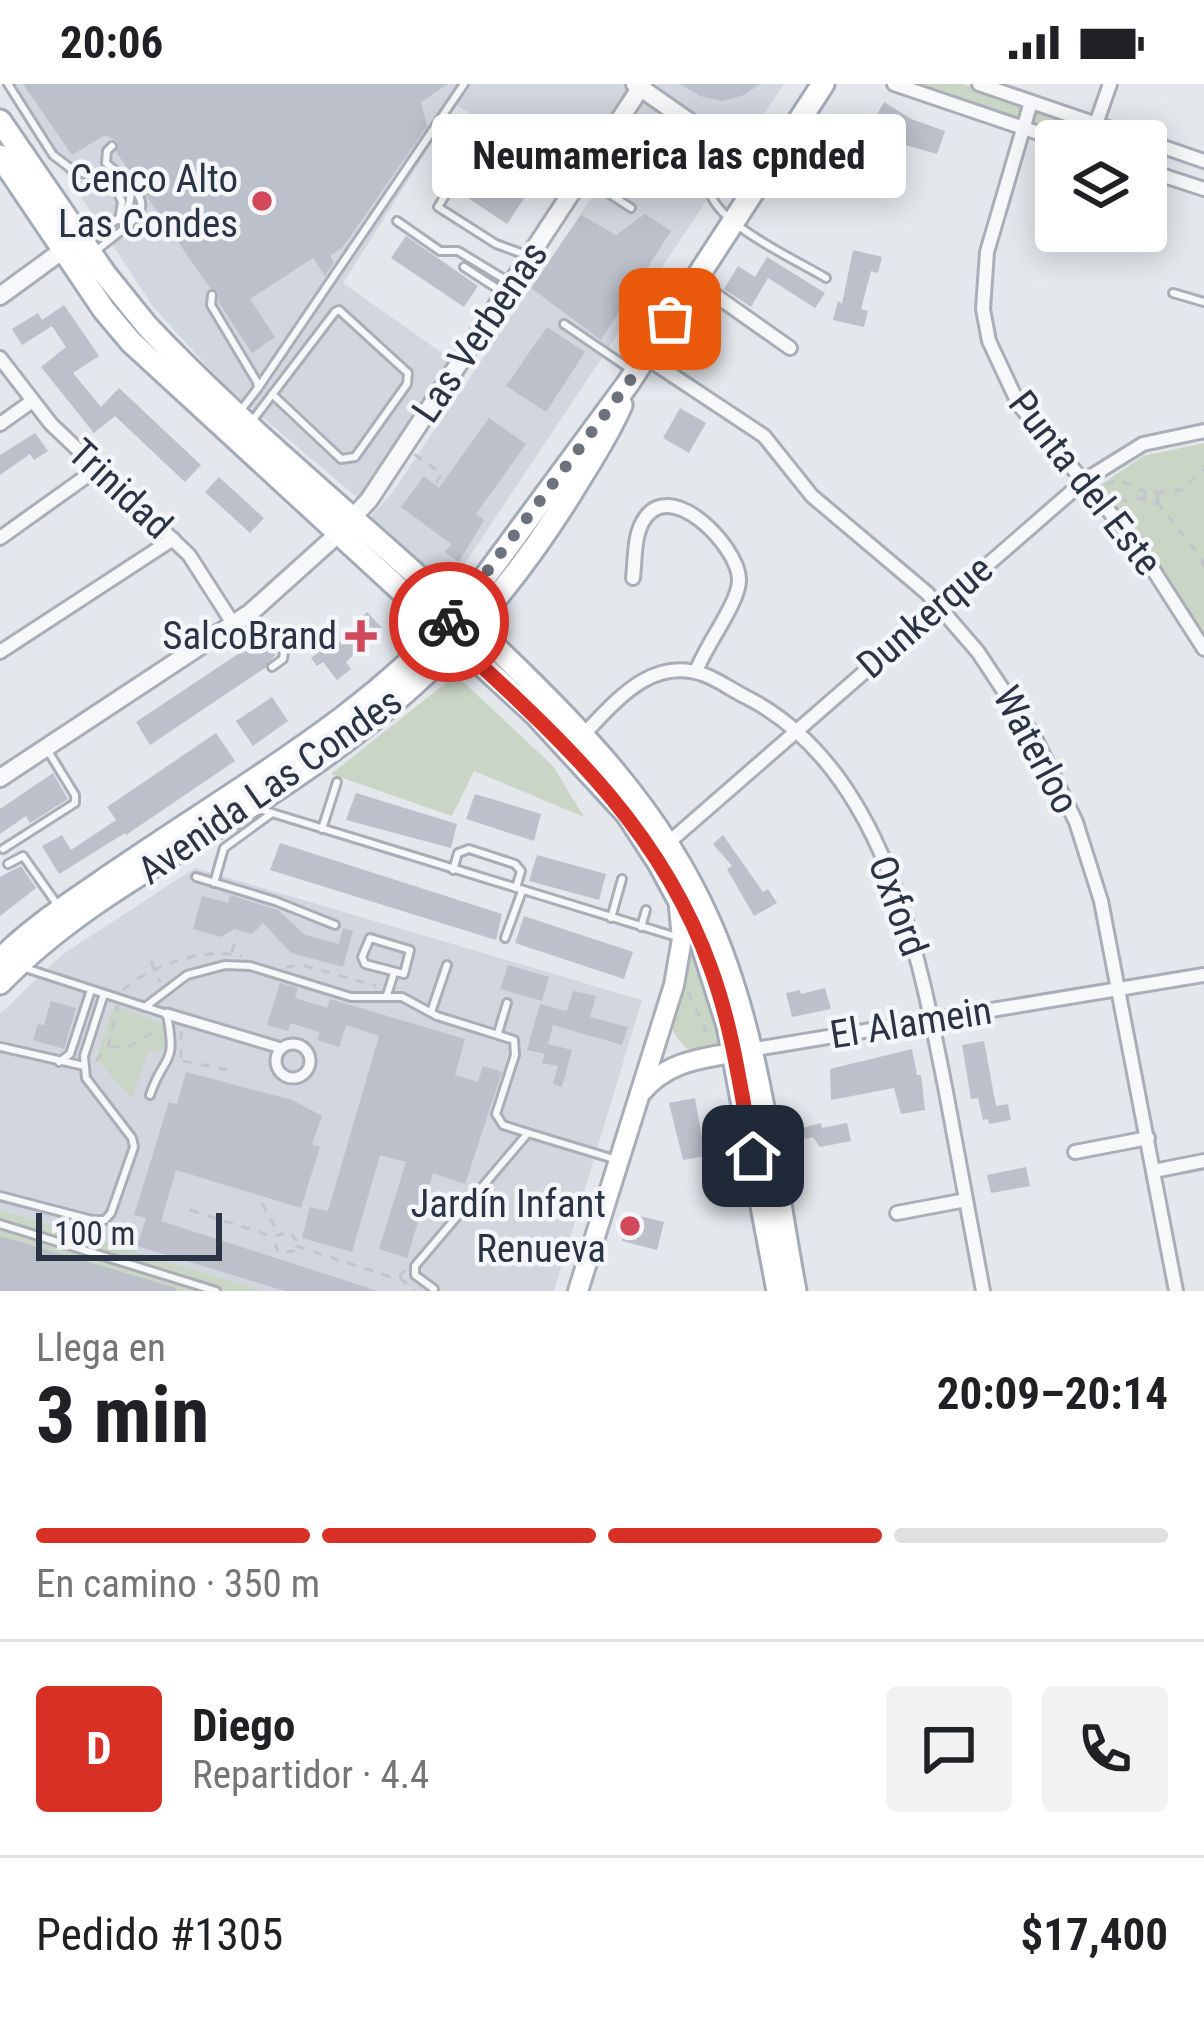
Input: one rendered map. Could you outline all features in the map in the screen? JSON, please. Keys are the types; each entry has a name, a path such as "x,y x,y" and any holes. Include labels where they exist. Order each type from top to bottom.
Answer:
{"main road":[{"name":"Avenida Las Condes","path":"7,960 261,810 354,734 519,572 611,427 636,371 823,84"},
{"path":"0,121 70,242 81,277 131,342 206,415 346,525"},
{"path":"1,161 70,242 92,254 147,326 244,417 346,525 583,736 630,789 668,843 719,945 795,1291"},
{"path":"206,415 244,417"},
{"name":"Avenida Las Condes","path":"0,983 7,960 61,910 312,740 458,628"},
{"path":"458,628 594,774 635,825 675,890 711,968 741,1051 778,1291"},
{"path":"578,1291 678,970 682,939 675,890"},
{"path":"662,1023 670,1048 686,1061"},
{"name":"El Alamein","path":"634,1103 652,1080 686,1061 741,1051"}],"street":[{"path":"894,84 1035,132"},
{"path":"1097,120 1110,84"},
{"path":"639,85 764,174"},
{"name":"Las Verbenas","path":"0,778 234,625 346,525 404,447 639,85"},
{"path":"986,85 1084,120"},
{"name":"Punta del Este","path":"1031,102 986,252 986,325 1001,372 1019,405 1152,566 1204,649"},
{"path":"1167,148 1204,161"},
{"path":"1167,177 1204,189"},
{"path":"0,296 70,242"},
{"path":"695,280 790,348"},
{"name":"Trinidad","path":"0,358 31,402 189,555 234,625"},
{"name":"Waterloo","path":"636,371 764,436 812,496 939,606 1010,696 1062,791 1095,877 1176,1291"},
{"path":"0,424 31,402"},
{"name":"Dunkerque","path":"668,843 939,606 1094,492 1143,444 1204,431"},
{"path":"0,538 98,468"},
{"path":"583,736 638,682 671,670 696,672 738,590 738,571 727,550 677,506 651,511 639,527 633,578"},
{"path":"0,652 172,538"},
{"name":"Oxford","path":"696,672 774,710 796,731 847,795 888,868 909,924 932,1019 983,1291"},
{"name":"El Alamein","path":"741,1051 1204,975"},
{"path":"168,1019 179,1017 281,1048 294,1044 309,1053 307,1072 290,1083 276,1066 281,1048"},
{"path":"1076,1152 1148,1138"},
{"path":"1154,1171 1204,1161"},
{"path":"896,1213 966,1200"}],"lane":[{"path":"8,84 53,155 70,168 115,186 122,202 119,220"},
{"path":"244,417 258,388 464,84"},
{"path":"481,136 438,207 496,244 531,256"},
{"path":"81,277 92,254 128,226 140,210 138,189 106,164 112,146"},
{"path":"736,155 711,195 713,203 733,222 826,278"},
{"path":"583,176 631,208"},
{"path":"70,242 119,220 131,200 127,178"},
{"path":"398,221 440,251 458,251 509,289"},
{"path":"464,267 509,289"},
{"path":"1173,292 1204,302"},
{"path":"212,295 211,305 252,369 258,388"},
{"path":"244,417 272,394 339,310 408,374 407,384 355,457 348,459 341,459 272,394"},
{"path":"564,324 636,371"},
{"path":"250,613 284,652 284,659 272,667"},
{"path":"3,849 75,802 46,748"},
{"path":"322,829 337,782"},
{"path":"214,883 224,848 261,810 682,939"},
{"path":"453,870 458,854 469,849 519,867 519,890 506,938"},
{"path":"8,864 23,856 61,910"},
{"path":"196,878 335,925"},
{"path":"611,918 622,878"},
{"path":"641,927 646,910"},
{"path":"370,938 410,950 406,971 394,973 362,960 370,938"},
{"path":"7,960 145,1006 168,1019 171,1060 150,1095"},
{"path":"145,1006 164,989 204,969 238,965 351,997 388,992 431,1012 509,1037 517,1046 497,1119 617,1160"},
{"path":"431,1012 447,965"},
{"path":"388,992 394,973"},
{"path":"58,1062 70,1054 91,990"},
{"path":"0,1196 92,1220 109,1216 134,1143 86,1078 84,1056 104,994"},
{"path":"498,1034 507,1003"},
{"path":"1,1047 84,1066"},
{"path":"434,1289 415,1275 415,1266 528,1133"},
{"path":"0,1224 216,1291"}],"path":[{"path":"404,447 442,474 435,484"},
{"path":"1094,492 1146,495 1182,490 1204,469"},
{"path":"1094,492 1115,480 1146,495 1149,505 1156,502"},
{"path":"1156,494 1156,502 1203,556 1204,568"},
{"path":"231,953 237,934"},
{"path":"104,1055 119,999 134,980 154,969 214,954 250,958"},
{"path":"151,961 164,989"},
{"path":"270,963 310,967 388,992"},
{"path":"685,988 710,1039"},
{"path":"179,1017 181,1063 228,1070"},
{"path":"108,1046 130,1046 168,1019"},
{"path":"262,1203 276,1235 274,1248 283,1255 296,1246"},
{"path":"190,1210 276,1235 289,1232 296,1246 399,1277 415,1291"},
{"path":"399,1277 407,1267 415,1266"}],"shaded area":[{"path":"7,84 784,84 450,586 370,517 392,493 596,191 456,105 343,283 452,360 378,478 358,498 223,384 152,305"},
{"path":"195,868 642,1000 554,1291 264,1291 0,1210 0,1014 63,954"}],"green space":[{"path":"920,84 963,84 1068,120 1035,123"},
{"path":"1204,443 1204,644 1099,486 1143,456"},
{"path":"456,675 553,766 584,817 474,771 452,816 331,774"},
{"path":"692,946 720,1046 694,1054 680,1042 671,1017"},
{"path":"114,1005 165,1025 167,1046 161,1052 148,1051 132,1098 96,1059"},
{"path":"0,1210 264,1291 0,1291"}],"building":[{"name":"Cenco Alto Las Condes","path":"23,84 448,84 421,102 427,126 343,247 330,256 334,262 325,276 313,258 250,299 275,337 252,353 219,303 218,291 210,288 116,152 118,142 105,135 72,155"},
{"path":"680,84 760,84 723,101 700,96"},
{"path":"884,102 911,119 945,131 937,154 898,143 870,127"},
{"path":"636,118 704,161 706,174 691,199 614,151"},
{"path":"868,126 896,164 881,174 857,164 842,144"},
{"path":"485,153 533,185 507,224 459,192"},
{"path":"645,214 671,231 601,340 531,288 581,215 616,235"},
{"path":"406,236 478,286 464,307 391,258"},
{"path":"853,250 882,257 878,273 871,271 861,309 868,311 864,327 833,320 838,301 842,304"},
{"path":"767,257 825,293 815,308 768,278 751,307 724,289 738,266 755,277"},
{"path":"64,305 99,356 73,373 101,407 119,388 201,465 185,482 115,416 94,433 41,367 66,347 52,326 22,345 12,329 38,313 42,320"},
{"path":"547,327 585,352 546,412 506,386"},
{"path":"680,408 706,423 689,453 663,438"},
{"path":"489,418 526,444 476,514 484,520 459,562 445,552 451,544 401,507 424,476 439,488"},
{"path":"35,433 48,451 34,460 30,454 0,475 0,455"},
{"path":"219,477 264,518 250,533 205,492"},
{"path":"367,612 382,628 346,662 351,669 337,680 323,662 317,666 311,658 326,647 330,652"},
{"path":"262,638 276,654 265,668 150,745 136,722"},
{"path":"272,697 288,721 253,746 236,721"},
{"path":"216,733 235,761 59,874 42,846 62,835 71,850 116,820 107,807"},
{"path":"53,773 68,799 30,823 26,816 0,834 0,809"},
{"path":"356,793 457,824 451,848 346,820"},
{"path":"475,794 541,814 534,841 466,819"},
{"path":"723,835 763,892 768,889 777,903 754,916 727,869 732,866 713,844"},
{"path":"280,843 502,914 496,940 270,870"},
{"path":"537,855 606,874 599,900 529,881"},
{"path":"21,866 36,888 0,916 0,877"},
{"path":"230,895 278,910 305,935 339,944 343,928 353,931 343,967 291,953 263,923 252,934 234,929 221,937 193,929 202,896 228,903"},
{"path":"524,916 633,952 624,979 515,943"},
{"path":"508,965 549,977 542,1001 500,989"},
{"path":"280,983 298,988 295,998 327,1008 330,999 465,1039 455,1075 478,1082 483,1066 502,1072 465,1184 433,1173 407,1258 379,1249 406,1162 380,1155 352,1252 302,1238 310,1207 328,1211 379,1036 346,1025 339,1047 317,1040 320,1032 290,1023 288,1031 267,1025"},
{"path":"825,988 831,1009 792,1017 786,993"},
{"path":"573,991 596,996 590,1017 628,1027 622,1045 553,1025 548,1044 572,1050 562,1087 553,1084 558,1066 542,1063 545,1054 527,1050 540,1004 567,1011"},
{"path":"51,1001 76,1008 64,1049 33,1040 38,1024 44,1025"},
{"path":"984,1041 996,1106 1008,1104 1011,1120 989,1124 988,1119 983,1120 978,1098 971,1099 962,1045"},
{"path":"912,1049 925,1110 901,1114 894,1088 831,1100 830,1069"},
{"path":"186,1072 292,1100 322,1116 312,1144 320,1147 301,1208 176,1170 161,1221 378,1291 285,1291 137,1246 146,1218 134,1215 169,1102 177,1104"},
{"path":"695,1098 702,1138 709,1137 712,1155 683,1160 669,1103"},
{"path":"821,1123 822,1128 847,1123 851,1141 820,1147 813,1137 805,1139 802,1128"},
{"path":"1026,1167 1030,1186 991,1193 987,1175"},
{"path":"628,1213 664,1222 657,1250 622,1241"},
{"path":"0,1236 176,1288 176,1291 0,1291"}],"way so far":[{"path":"449,622 629,382 670,319"}],"place":[{"name":"Cenco Alto Las Condes","path":"262,201"},
{"name":"Neumamerica las cpnded","path":"670,319"},
{"name":"SalcoBrand","path":"361,636"},
{"name":"Jardín Infant Renueva","path":"630,1226"}],"route":[{"path":"449,622 442,629 594,774 659,862 711,968 728,1026 753,1156"}]}
